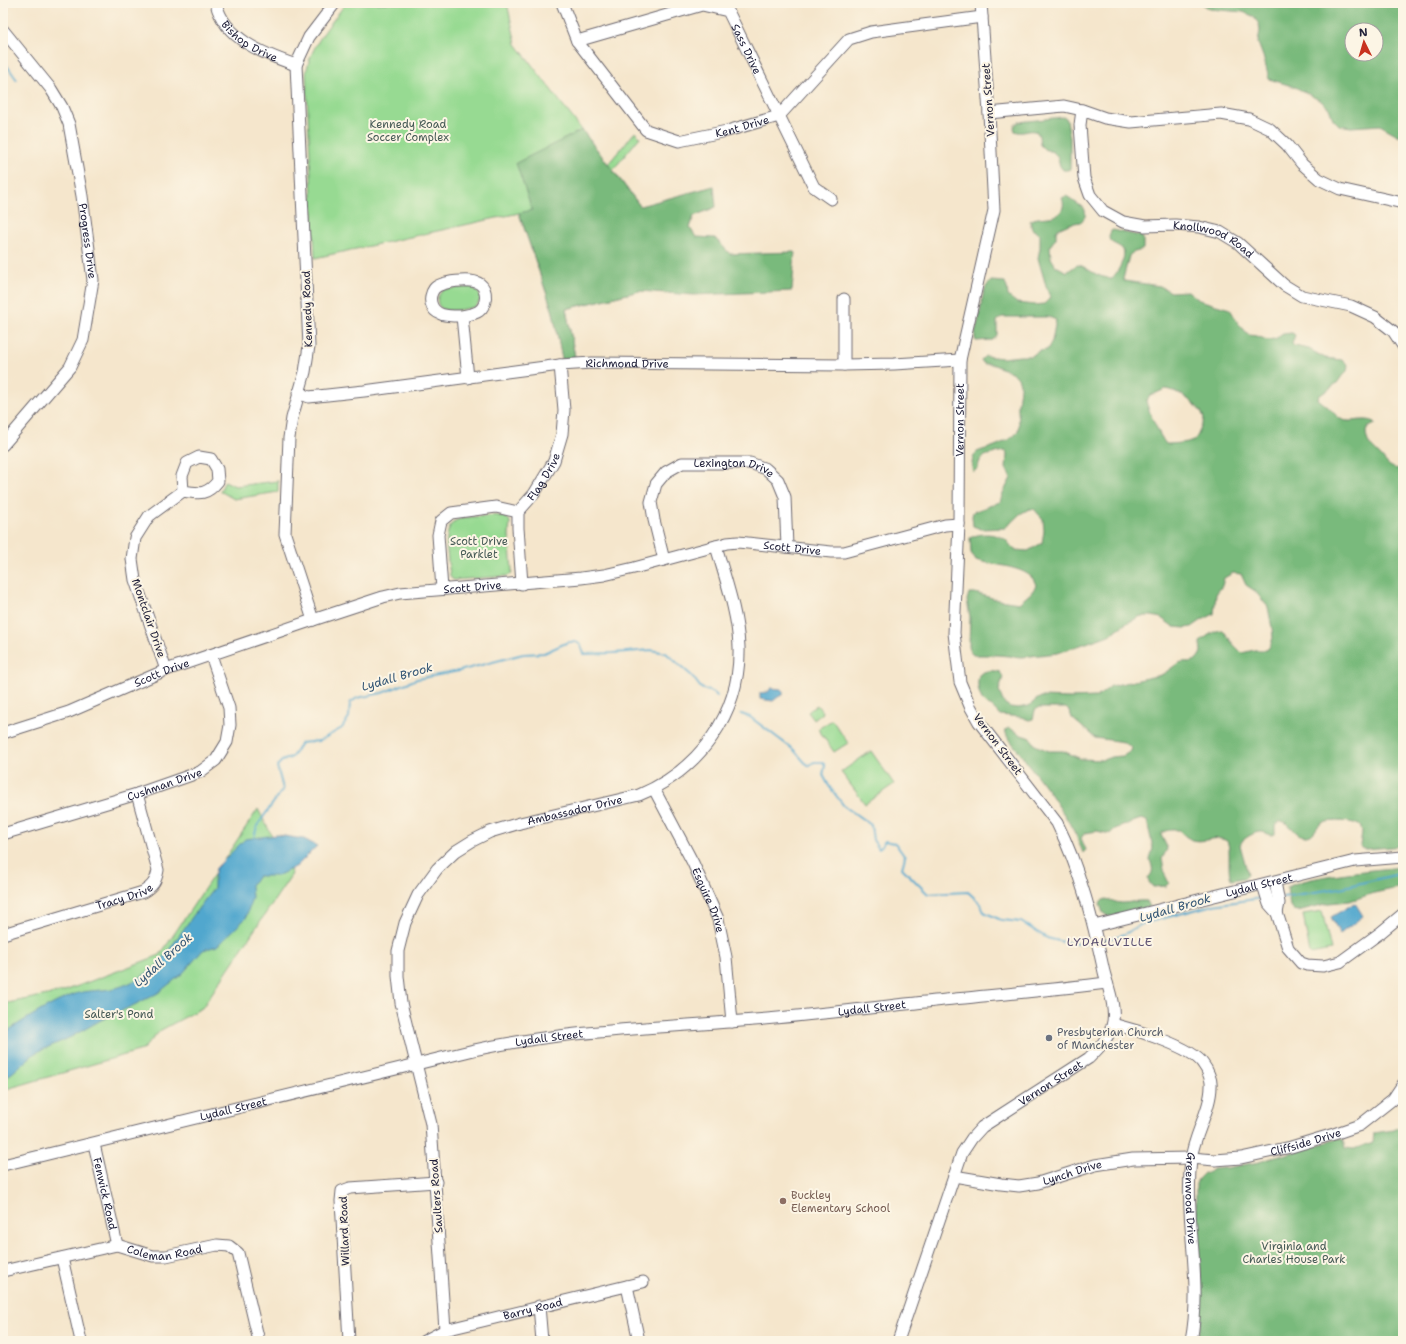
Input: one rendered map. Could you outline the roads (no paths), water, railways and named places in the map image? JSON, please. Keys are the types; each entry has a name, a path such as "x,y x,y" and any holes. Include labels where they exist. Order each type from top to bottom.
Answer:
{"street":[{"name":"Bishop Drive","path":"216,3 224,22 237,37 252,47 296,65"},
{"name":"Kennedy Road","path":"314,620 285,534 289,438 298,393 305,372 309,346 296,65 309,37 335,3"},
{"name":"Kent Drive","path":"562,3 577,41 646,130 679,141 727,131 779,116 849,39 871,32 982,17"},
{"name":"Vernon Street","path":"898,1341 962,1153 972,1138 982,1127 1090,1058 1101,1046 1113,1024 1112,1002 1094,926 1066,842 1057,823 979,722 970,706 960,682 954,633 959,524 960,360 994,210 981,3"},
{"name":"Sass Drive","path":"577,41 702,5 728,11 814,187 831,199"},
{"name":"Progress Drive","path":"3,30 51,89 62,107 69,124 82,196 93,280 84,340 70,367 3,445"},
{"path":"989,114 1064,106 1082,110 1105,118 1131,122 1221,114 1249,119 1270,129 1287,145 1302,164 1319,179 1340,189 1403,203"},
{"name":"Knollwood Road","path":"1082,110 1080,126 1084,178 1090,195 1102,211 1123,222 1145,226 1176,225 1199,227 1220,232 1238,243 1284,285 1302,296 1350,306 1375,317 1392,331 1403,346"},
{"path":"460,281 475,281 482,285 486,295 483,307 478,312 462,316 444,315 436,312 430,300 434,288 439,285 460,281"},
{"path":"844,299 844,365"},
{"path":"462,316 468,378"},
{"name":"Richmond Drive","path":"298,393 309,397 560,366 629,363 844,365 960,360"},
{"name":"Flag Drive","path":"518,512 534,494 554,461 562,434 564,410 560,366"},
{"name":"Lexington Drive","path":"664,560 651,502 656,484 666,472 682,463 750,463 766,469 778,480 785,497 787,547"},
{"name":"Montclair Drive","path":"166,670 135,580 132,559 135,538 149,516 183,491"},
{"path":"442,589 438,535 441,521 451,512 496,507 518,512 522,584"},
{"name":"Scott Drive","path":"3,733 69,712 166,670 314,620 400,593 522,584 604,575 716,546 738,542 831,552 844,552 945,525 959,524"},
{"name":"Ambassador Drive","path":"416,1064 401,1003 398,976 398,952 407,917 418,895 437,869 456,851 490,832 520,823 624,799 654,789 669,780 688,765 708,744 723,721 733,694 738,668 739,646 735,617 716,546"},
{"name":"Cushman Drive","path":"3,834 137,794 200,772 216,760 227,742 230,725 229,708 211,655"},
{"name":"Esquire Drive","path":"654,789 693,864 718,919 726,957 732,1022"},
{"name":"Tracy Drive","path":"3,934 143,892 151,888 156,880 158,870 137,794"},
{"name":"Lydall Street","path":"1094,926 1355,862 1403,857"},
{"path":"1274,902 1275,882"},
{"path":"1263,885 1274,902 1288,948 1301,963 1307,965 1323,966 1340,962 1403,914"},
{"name":"Lydall Street","path":"3,1165 94,1144 489,1046 548,1037 804,1016 935,1001 1028,993 1107,983"},
{"name":"Greenwood Drive","path":"1113,1024 1194,1054 1203,1063 1212,1086 1207,1108 1195,1139 1191,1158 1189,1194 1195,1288 1195,1314 1191,1341"},
{"name":"Saulters Road","path":"416,1064 431,1124 445,1330"},
{"name":"Cliffside Drive","path":"1191,1158 1215,1160 1240,1158 1291,1147 1360,1125 1393,1099 1403,1084"},
{"name":"Fenwick Road","path":"94,1144 117,1244"},
{"name":"Lynch Drive","path":"954,1176 1019,1186 1038,1183 1094,1165 1133,1159 1191,1158"},
{"name":"Willard Road","path":"349,1341 340,1201 342,1191 350,1188 436,1182"},
{"name":"Coleman Road","path":"3,1272 117,1244 153,1256 166,1256 217,1245 229,1246 238,1253 259,1341"},
{"path":"62,1258 81,1341"},
{"name":"Barry Road","path":"424,1341 445,1330 643,1282"},
{"path":"627,1286 639,1341"},
{"path":"539,1306 542,1341"}],"water":[{"path":"771,688 781,689 783,695 773,701 760,699 760,693 768,692"},
{"name":"Salter's Pond","path":"277,835 304,839 317,846 297,866 277,876 258,876 251,886 252,897 246,918 217,946 203,950 182,974 158,993 101,1020 71,1037 35,1053 3,1079 3,1034 56,1002 79,993 123,986 156,967 214,888 216,868 245,839"},
{"path":"1355,903 1363,916 1340,934 1331,917"}],"waterway":[{"path":"3,60 17,80"},
{"name":"Lydall Brook","path":"254,838 257,826 283,789 277,766 282,761 292,757 301,743 319,741 342,728 349,717 350,703 357,698 382,693 417,679 459,671 523,654 544,653 568,642 576,642 581,645 584,654 651,650 666,653 692,676 701,688 714,693 717,696"},
{"name":"Lydall Brook","path":"741,714 750,717 794,750 808,766 814,762 823,762 825,765 823,775 829,786 844,806 871,825 873,840 879,849 885,841 895,843 905,857 902,868 928,894 968,892 981,904 984,912 1001,920 1021,922 1047,938 1063,942 1080,944 1094,942"},
{"name":"Lydall Brook","path":"1283,897 1340,888 1403,873"},
{"name":"Lydall Brook","path":"1100,941 1125,934 1142,924 1213,905 1262,898"}],"place":[{"name":"Presbyterian Church of Manchester","path":"1049,1038"},
{"name":"Buckley Elementary School","path":"783,1201"}],"district":[{"name":"LYDALLVILLE","path":"1110,942"}],"park label":[{"name":"Kennedy Road Soccer Complex","path":"408,130"},
{"name":"Scott Drive Parklet","path":"479,547"},
{"name":"Virginia and Charles House Park","path":"1294,1252"}]}
